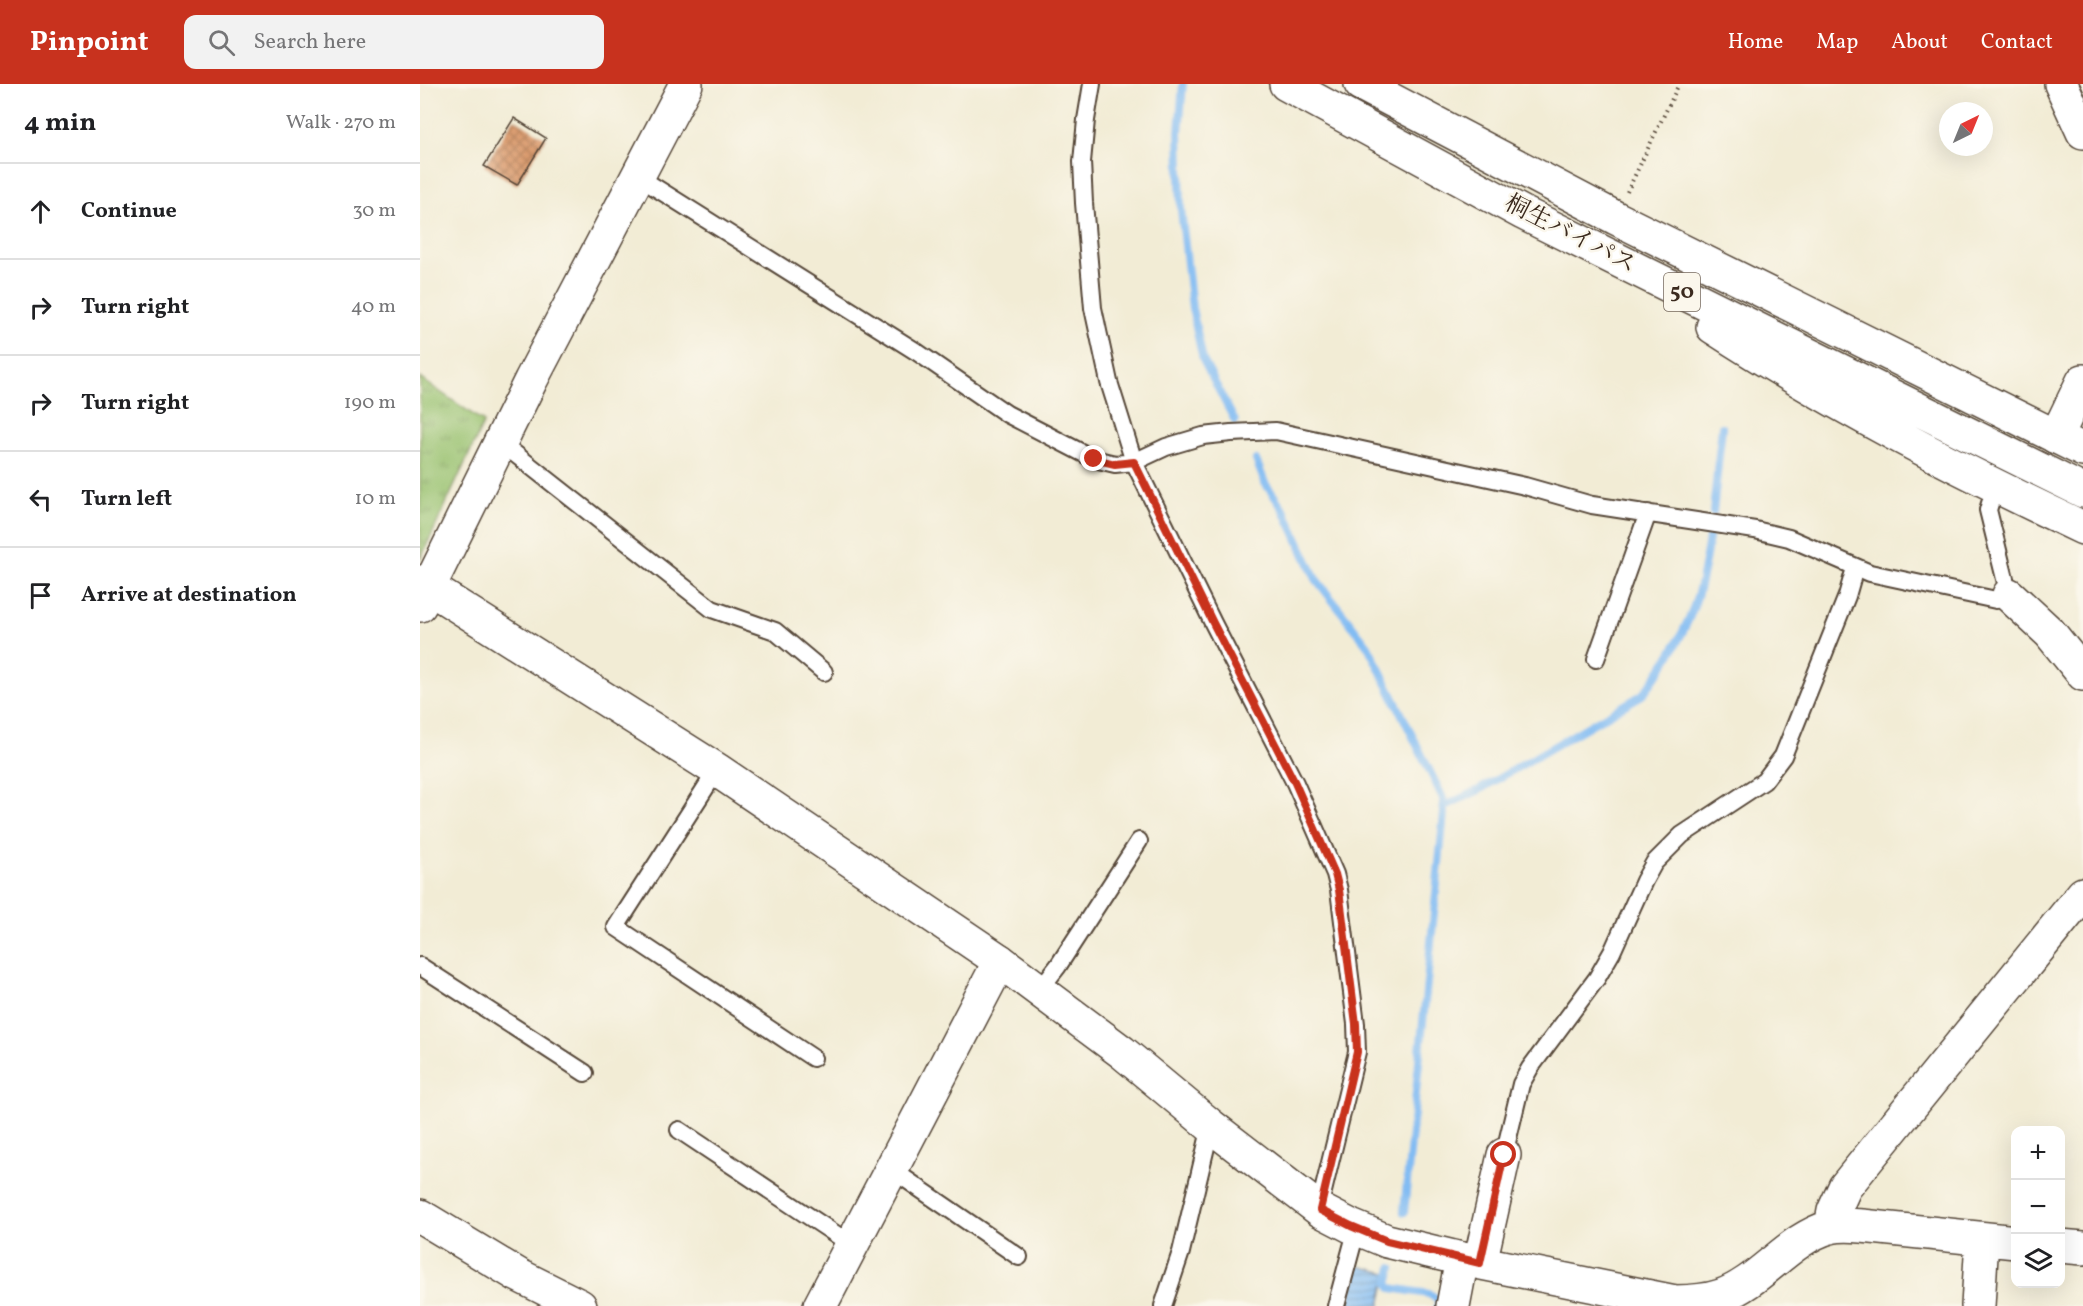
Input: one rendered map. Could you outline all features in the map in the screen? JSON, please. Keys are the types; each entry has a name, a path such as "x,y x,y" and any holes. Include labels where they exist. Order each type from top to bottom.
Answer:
{"main road":[{"path":"686,84 423,591 717,770 1040,989 1122,1052 1211,1126 1319,1208 1356,1228 1387,1241 1471,1261 1675,1302 1689,1302 1722,1295 1739,1286 1809,1234 1842,1225 2011,1242"},
{"name":"桐生バイパス","path":"1286,84 1523,213 2083,491"},
{"name":"桐生バイパス","path":"1361,84 1616,218 2069,444"},
{"path":"2061,84 2083,132"},
{"name":"50","path":"1665,283 1711,325 1751,352 1844,406 1995,487 2083,528"},
{"path":"2069,444 2083,381"},
{"path":"2009,595 2050,633 2083,674"},
{"path":"1831,1227 1834,1211 1845,1187 2083,894"},
{"path":"820,1306 1000,961"},
{"path":"1453,1306 1471,1261 1504,1155"},
{"path":"420,1215 518,1275 580,1306"},
{"path":"1978,1306 1982,1239"},
{"path":"2065,1246 2083,1248"}],"lane":[{"path":"1092,84 1082,162 1084,203 1094,308 1109,382 1134,462 1295,783 1335,874 1339,890 1356,1024 1357,1052 1319,1208"},
{"path":"637,176 916,352 1007,414 1094,459 1115,464 1134,462 1166,447 1203,436 1276,431 1525,486 1592,505 1755,530 1789,538 1870,573 1996,600 2009,595 1988,510 1995,487"},
{"path":"501,442 712,609 775,631 824,672"},
{"path":"1596,660 1648,513"},
{"path":"1504,1155 1521,1084 1530,1068 1597,978 1612,952 1654,863 1682,835 1764,781 1783,756 1847,596 1855,568"},
{"path":"717,770 616,927 813,1058"},
{"path":"1040,989 1058,966 1139,841"},
{"path":"420,966 585,1073"},
{"path":"1163,1306 1181,1252 1211,1126"},
{"path":"679,1130 852,1245"},
{"path":"891,1169 1019,1257"},
{"path":"1336,1306 1356,1228"}],"path":[{"path":"1616,218 1679,84"}],"green space":[{"path":"420,378 484,422 420,560"}],"water":[{"path":"1358,1266 1387,1273 1380,1306 1348,1306"}],"building":[{"path":"514,118 546,138 517,185 484,166"}],"waterway":[{"path":"1183,84 1179,132 1181,209 1192,308 1203,360 1235,421"},
{"path":"1713,512 1722,427"},
{"path":"1256,460 1265,483 1284,510 1316,579 1368,646 1443,798 1444,813 1404,1212"},
{"path":"1444,806 1477,791 1642,695 1667,660 1689,619 1700,586 1709,538"},
{"path":"1392,1268 1388,1283 1391,1288 1429,1294 1439,1300 1438,1306"}],"route":[{"path":"1094,459 1115,464 1134,462 1295,783 1335,874 1356,1024 1357,1052 1320,1210 1387,1241 1480,1263 1504,1155"}]}
